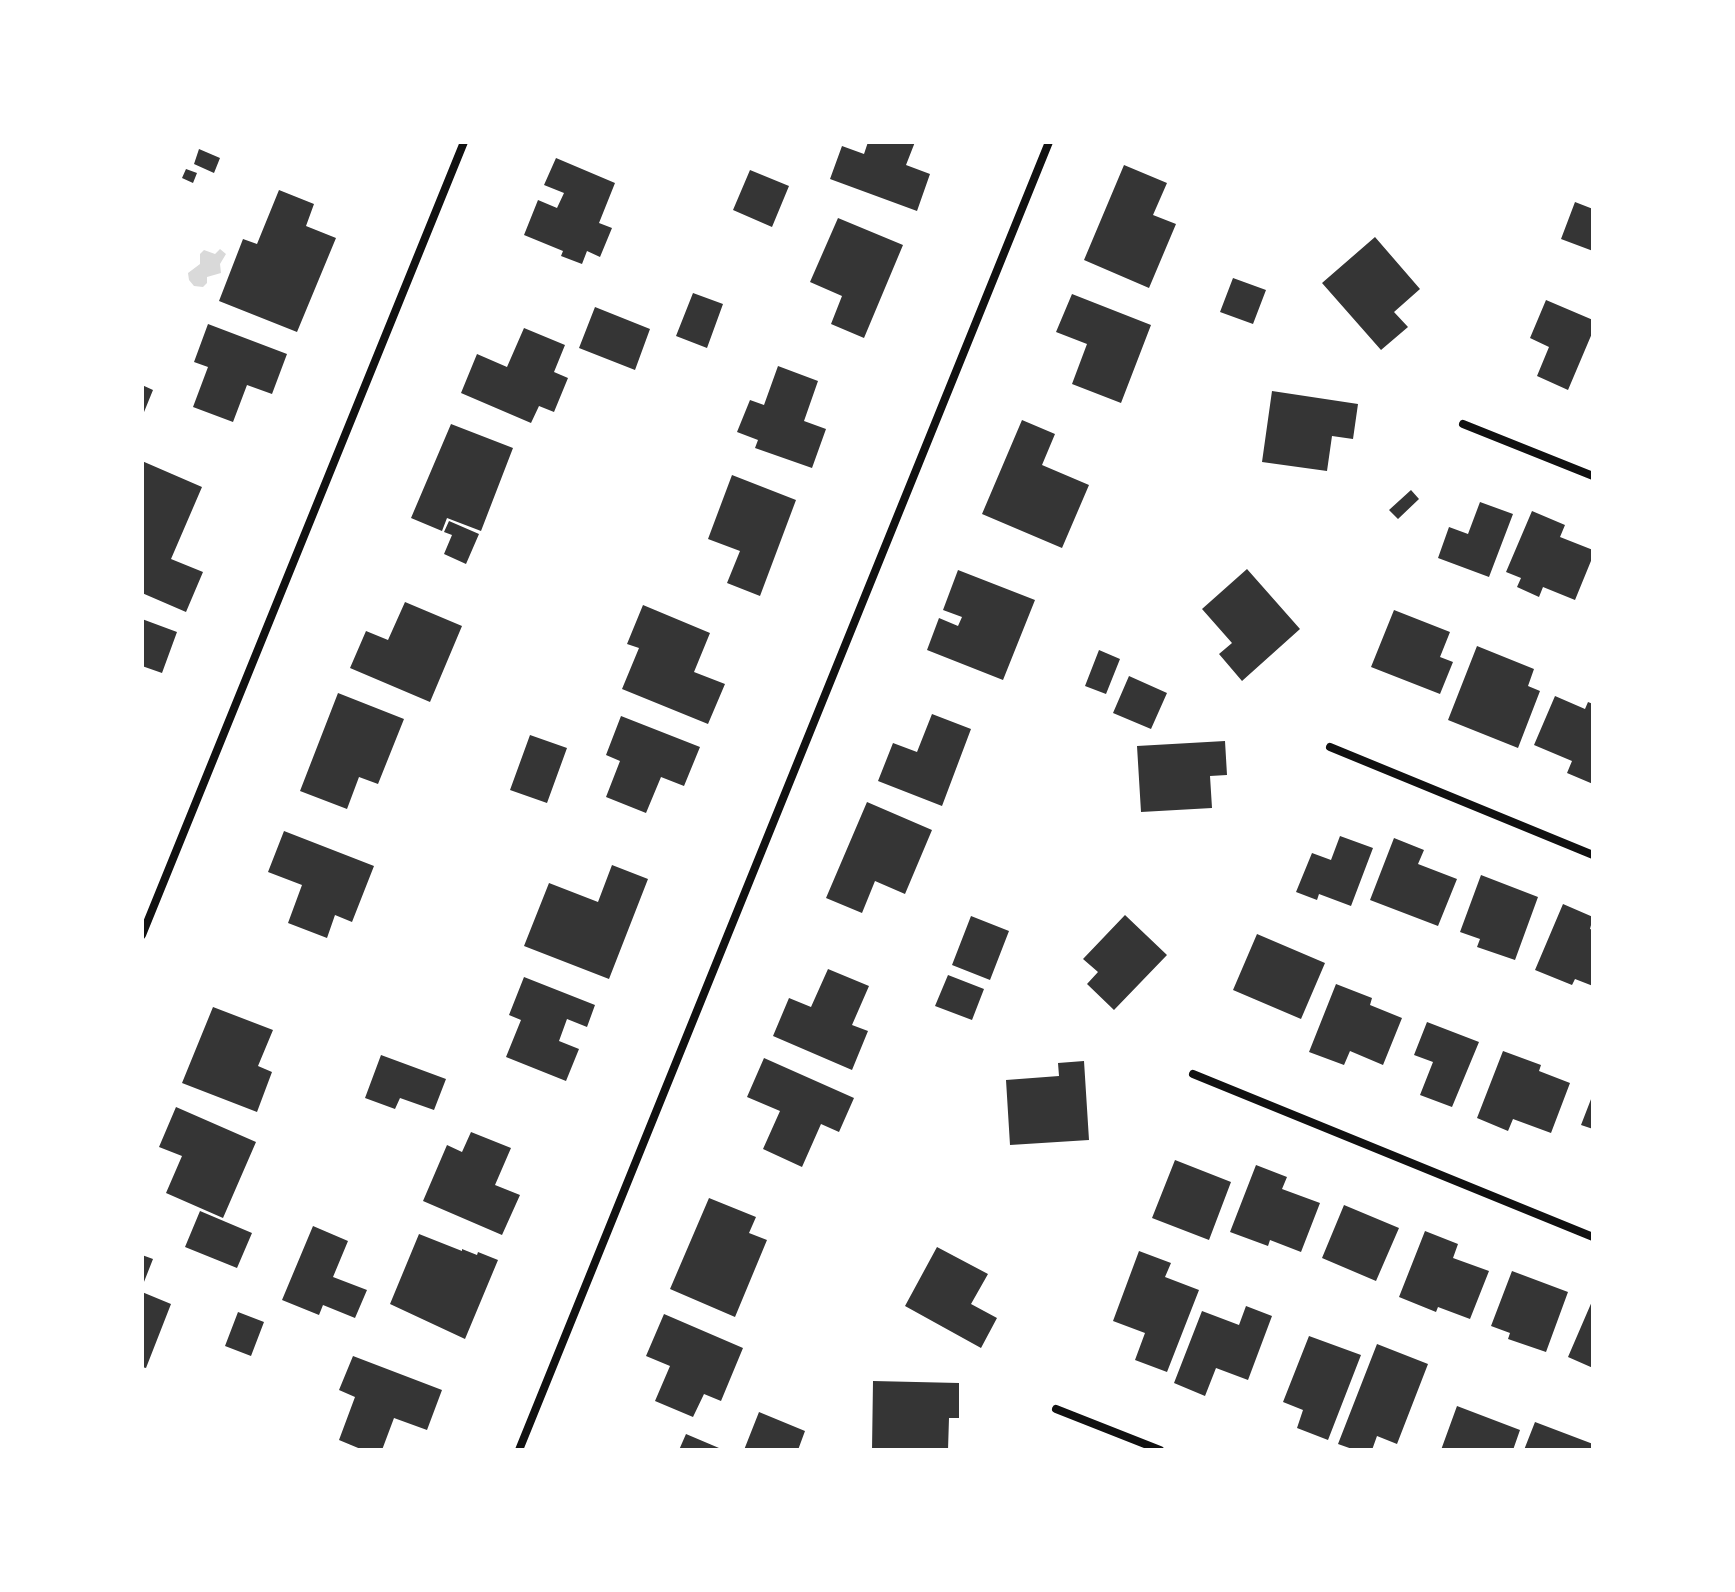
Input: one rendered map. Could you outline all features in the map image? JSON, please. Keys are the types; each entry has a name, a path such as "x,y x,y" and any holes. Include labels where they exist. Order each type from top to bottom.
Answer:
{"street":[{"path":"142,935 464,142"},
{"path":"519,1450 1049,142"},
{"path":"1463,424 1593,476"},
{"path":"1330,747 1593,855"},
{"path":"1193,1074 1593,1237"},
{"path":"1056,1409 1160,1450"}],"shaded area":[{"path":"220,249 226,254 220,264 221,273 207,277 203,287 194,286 188,273 200,264 200,254 204,250 215,254"}],"building":[{"path":"868,142 915,142 906,165 930,174 917,211 830,179 842,146 864,154"},
{"path":"199,149 220,158 214,173 194,164"},
{"path":"556,158 615,183 599,223 612,228 600,257 587,251 582,264 561,256 563,251 524,235 538,200 557,208 564,193 544,185"},
{"path":"1124,165 1167,183 1153,215 1176,224 1149,288 1084,260"},
{"path":"186,169 197,173 193,183 182,178"},
{"path":"750,170 789,186 772,227 733,210"},
{"path":"279,190 314,204 306,226 336,238 297,332 219,301 243,239 257,244"},
{"path":"1575,202 1593,209 1593,251 1561,239"},
{"path":"838,218 903,245 864,338 831,324 842,296 810,282"},
{"path":"1375,237 1420,289 1394,312 1408,327 1381,350 1322,283"},
{"path":"1233,278 1266,290 1253,324 1220,312"},
{"path":"693,293 723,304 707,348 676,336"},
{"path":"1072,294 1151,325 1121,403 1072,384 1087,344 1056,332"},
{"path":"1546,300 1593,320 1593,331 1568,390 1537,376 1549,347 1530,338"},
{"path":"595,307 650,329 635,370 579,348"},
{"path":"208,324 287,354 272,394 247,385 233,422 193,407 208,367 194,362"},
{"path":"524,328 565,345 554,372 568,378 554,412 539,406 531,423 461,393 477,354 507,367"},
{"path":"778,366 818,381 804,421 826,429 812,468 755,448 758,440 737,432 750,400 764,405"},
{"path":"142,385 153,390 142,417"},
{"path":"1272,391 1358,404 1353,439 1332,436 1327,471 1262,462"},
{"path":"1022,420 1055,434 1042,465 1089,485 1062,548 982,514"},
{"path":"451,424 513,448 481,531 447,518 442,531 411,518"},
{"path":"142,461 202,487 171,559 203,572 186,612 142,593"},
{"path":"732,475 796,500 760,596 727,583 740,551 708,539"},
{"path":"1411,490 1419,499 1398,519 1389,510"},
{"path":"1480,502 1513,514 1489,577 1438,558 1449,527 1468,534"},
{"path":"1532,511 1565,525 1560,537 1593,550 1575,600 1543,587 1539,597 1517,587 1521,578 1506,572"},
{"path":"449,521 479,534 466,564 444,554 452,535 444,532"},
{"path":"1247,569 1300,629 1242,681 1219,654 1232,643 1202,609"},
{"path":"958,570 1035,600 1003,680 927,650 939,618 958,626 962,617 943,610"},
{"path":"405,602 462,626 430,702 350,668 366,631 388,640"},
{"path":"643,605 710,633 694,672 725,684 708,724 622,689 639,648 627,644"},
{"path":"1394,610 1450,632 1440,657 1453,662 1440,694 1371,667"},
{"path":"142,619 177,632 162,673 142,666"},
{"path":"1477,646 1534,669 1528,686 1540,691 1518,748 1448,720"},
{"path":"1099,650 1120,659 1106,694 1085,686"},
{"path":"1129,676 1167,693 1151,729 1113,713"},
{"path":"338,693 404,719 378,784 359,777 347,809 300,791"},
{"path":"1555,696 1585,709 1588,702 1593,704 1593,784 1567,773 1572,761 1534,745"},
{"path":"932,714 971,729 942,806 878,781 893,743 917,752"},
{"path":"621,716 700,747 684,786 661,777 646,813 606,797 620,761 606,755"},
{"path":"530,735 567,748 547,803 510,790"},
{"path":"1225,741 1227,775 1210,776 1212,808 1141,812 1137,746"},
{"path":"867,802 932,830 905,894 875,881 862,913 826,898"},
{"path":"284,831 374,866 352,922 335,915 327,938 288,923 302,885 268,872"},
{"path":"1340,836 1373,848 1351,906 1319,894 1317,900 1296,892 1312,853 1331,860"},
{"path":"1394,838 1424,850 1418,864 1457,879 1438,926 1370,900"},
{"path":"612,865 648,879 609,979 524,946 549,883 598,902"},
{"path":"1481,875 1538,897 1515,960 1477,947 1480,939 1460,932"},
{"path":"1563,904 1593,917 1590,929 1593,930 1593,986 1575,979 1572,985 1535,970"},
{"path":"1125,915 1167,955 1114,1010 1087,984 1098,972 1083,959"},
{"path":"971,916 1009,931 990,980 952,965"},
{"path":"1257,934 1325,963 1301,1019 1233,990"},
{"path":"828,969 869,986 852,1025 868,1031 852,1070 773,1036 789,998 811,1007"},
{"path":"948,975 984,989 972,1020 935,1006"},
{"path":"524,977 595,1005 587,1027 567,1019 559,1041 579,1049 566,1081 506,1057 521,1020 509,1015"},
{"path":"1336,984 1372,998 1370,1005 1402,1018 1383,1065 1350,1051 1344,1065 1309,1052"},
{"path":"213,1007 273,1030 258,1066 272,1072 257,1112 182,1083"},
{"path":"1427,1022 1479,1042 1452,1107 1420,1095 1433,1062 1414,1055"},
{"path":"1503,1051 1541,1065 1539,1071 1570,1083 1551,1133 1513,1119 1508,1131 1477,1118"},
{"path":"381,1055 446,1079 434,1110 400,1098 395,1109 365,1098"},
{"path":"764,1058 854,1098 839,1132 821,1124 802,1167 763,1149 780,1111 747,1097"},
{"path":"1084,1061 1089,1140 1010,1145 1006,1080 1059,1076 1058,1063"},
{"path":"1593,1094 1593,1129 1581,1125"},
{"path":"176,1107 256,1142 223,1218 166,1193 182,1156 159,1147"},
{"path":"471,1132 511,1148 495,1185 520,1195 502,1235 423,1201 447,1145 462,1152"},
{"path":"1175,1160 1231,1182 1209,1240 1152,1218"},
{"path":"1256,1165 1287,1177 1282,1189 1320,1203 1301,1252 1270,1240 1268,1246 1230,1232"},
{"path":"709,1198 756,1217 749,1233 767,1240 735,1317 670,1289"},
{"path":"1344,1205 1399,1228 1376,1281 1322,1258"},
{"path":"200,1211 252,1233 237,1268 185,1247"},
{"path":"313,1226 348,1241 333,1277 367,1290 355,1318 323,1305 319,1315 282,1300"},
{"path":"1425,1231 1458,1244 1453,1258 1489,1271 1470,1319 1438,1307 1436,1312 1399,1297"},
{"path":"419,1234 462,1251 477,1255 478,1252 498,1260 465,1339 390,1304"},
{"path":"937,1247 988,1274 971,1304 997,1318 981,1348 905,1306"},
{"path":"1139,1251 1171,1263 1165,1277 1199,1290 1167,1372 1135,1360 1145,1333 1113,1321"},
{"path":"142,1255 153,1259 142,1287"},
{"path":"1512,1271 1568,1292 1546,1352 1508,1339 1510,1333 1491,1326"},
{"path":"142,1292 171,1304 146,1368 142,1367"},
{"path":"1593,1299 1593,1368 1568,1357"},
{"path":"1246,1306 1272,1316 1248,1380 1216,1368 1205,1396 1174,1383 1202,1311 1239,1325"},
{"path":"238,1312 264,1322 251,1356 225,1346"},
{"path":"664,1314 743,1348 721,1401 704,1394 693,1417 655,1401 670,1366 646,1356"},
{"path":"1309,1336 1361,1355 1328,1440 1297,1428 1303,1410 1283,1402"},
{"path":"1377,1344 1428,1364 1397,1444 1377,1436 1372,1450 1355,1450 1338,1444"},
{"path":"353,1356 442,1390 427,1430 394,1418 382,1450 363,1450 339,1440 355,1397 339,1390"},
{"path":"873,1381 959,1383 959,1418 949,1418 948,1450 872,1450"},
{"path":"1457,1406 1520,1430 1513,1450 1441,1450"},
{"path":"759,1412 805,1431 798,1450 744,1450"},
{"path":"1535,1422 1593,1444 1593,1450 1524,1450"},
{"path":"686,1434 719,1448 719,1450 679,1450"}]}
